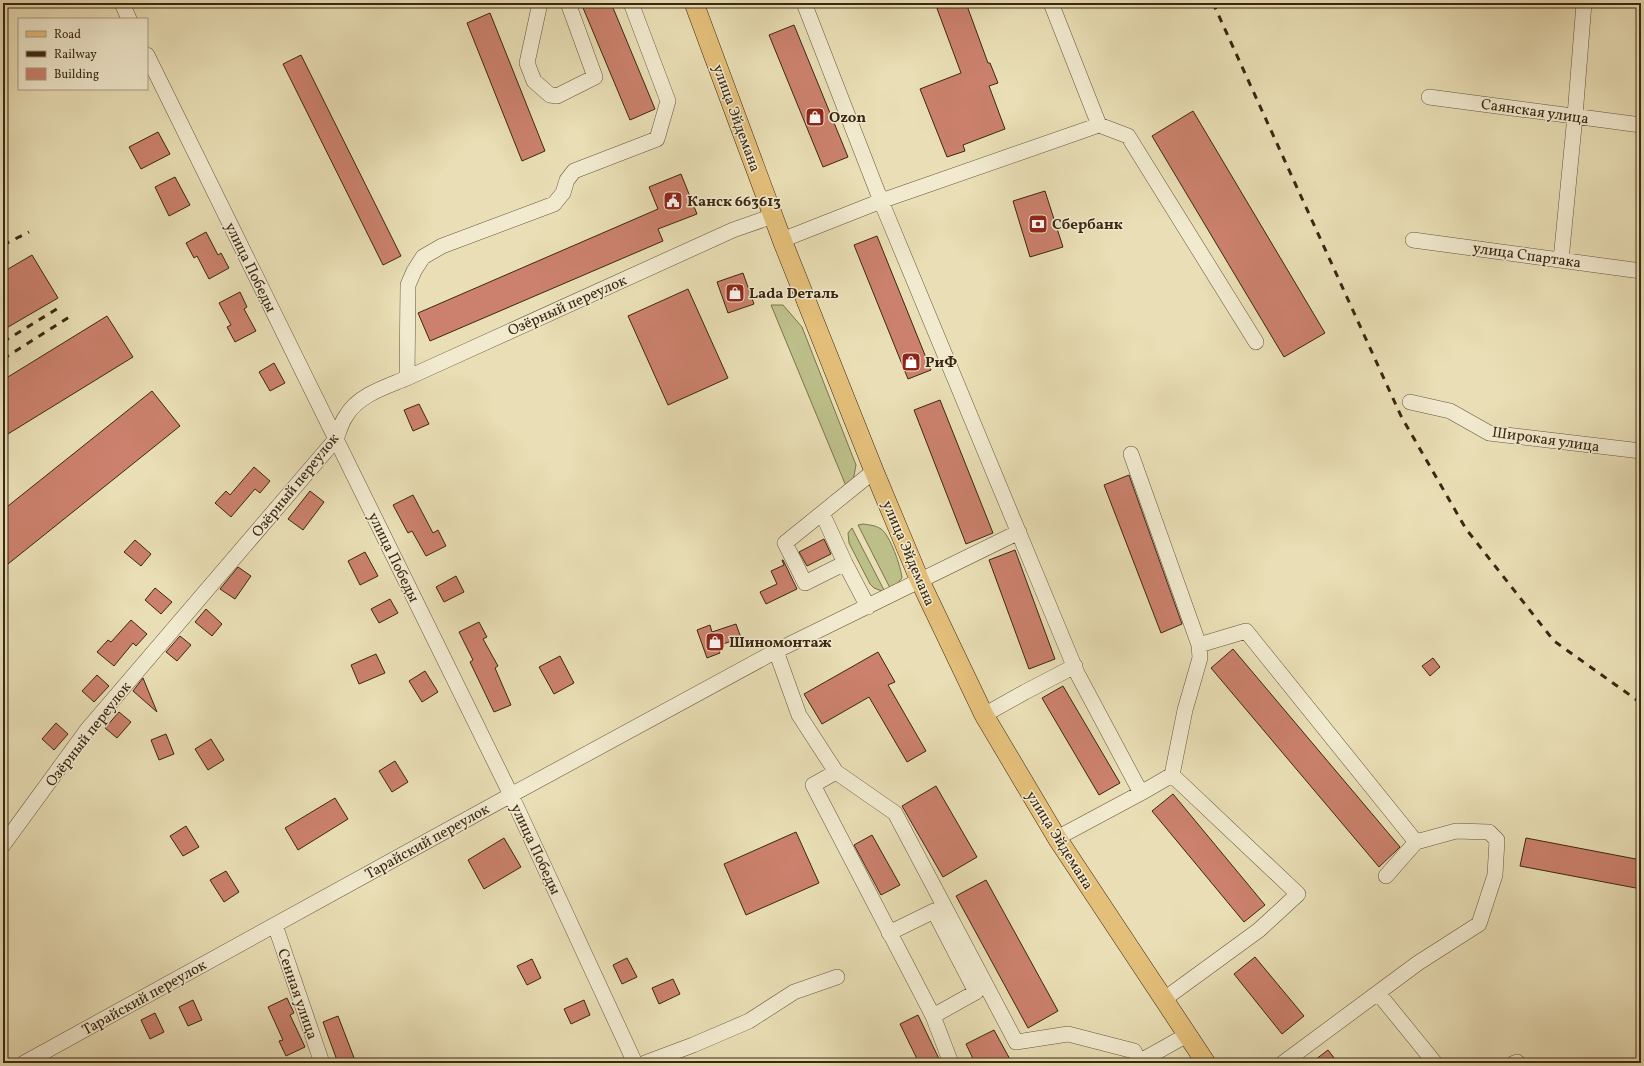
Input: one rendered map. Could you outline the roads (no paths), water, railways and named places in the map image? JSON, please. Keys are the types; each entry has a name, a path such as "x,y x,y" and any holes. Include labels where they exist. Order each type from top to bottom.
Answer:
{"main road":[{"name":"улица Эйдемана","path":"694,3 782,240 874,471 920,581 984,715 1057,838 1206,1063"}],"street":[{"path":"122,3 130,18"},
{"path":"540,3 527,63 534,81 550,95 557,96 595,77 568,3"},
{"path":"407,378 408,285 414,271 423,257 442,246 554,204 564,193 567,180 574,171 657,139 668,101 631,3"},
{"path":"804,3 882,201 1075,666 1141,793"},
{"path":"1051,3 1099,125"},
{"path":"1561,260 1584,3"},
{"name":"улица Победы","path":"148,57 511,794 635,1063"},
{"name":"Саянская улица","path":"1429,97 1641,125"},
{"path":"782,240 882,201 1099,125 1128,136 1256,342"},
{"name":"Озёрный переулок","path":"3,845 87,730 336,439 346,416 353,406 367,396 733,230 773,216"},
{"name":"улица Спартака","path":"1414,240 1641,270"},
{"name":"Широкая улица","path":"1410,402 1450,411 1489,433 1641,451"},
{"path":"1057,838 1172,775 1185,710 1200,658 1200,644 1131,454"},
{"path":"845,563 805,583 785,543 874,471"},
{"path":"822,513 845,563 868,607"},
{"name":"Тарайский переулок","path":"24,1063 511,794 776,651 1019,532"},
{"path":"1200,644 1246,631 1416,842"},
{"path":"776,651 799,715 836,772 895,813 1016,1042 1068,1034 1134,1051 1138,1062 1187,1035"},
{"path":"984,715 1075,666"},
{"path":"836,772 813,785 933,1016 951,1063"},
{"path":"1164,1000 1259,930 1298,894 1172,775"},
{"path":"1283,1063 1418,963 1479,924 1495,875 1497,840 1489,832 1456,831 1416,842 1386,876"},
{"path":"889,933 934,911 976,992 933,1016"},
{"name":"Сенная улица","path":"275,925 322,1063"},
{"path":"645,1063 749,1021 794,992 837,977"},
{"path":"1378,993 1435,1063"},
{"path":"1514,1063 1518,1063"}],"railway":[{"path":"1213,3 1401,416 1466,529 1554,641 1641,703"},
{"path":"3,245 29,232"},
{"path":"3,342 60,307"},
{"path":"3,359 71,316"}],"place":[{"name":"Ozon","path":"815,117"},
{"name":"Канск 663613","path":"673,201"},
{"name":"Сбербанк","path":"1038,224"},
{"name":"Lada Dеталь","path":"735,293"},
{"name":"РиФ","path":"911,362"},
{"name":"Шиномонтаж","path":"715,642"}]}
